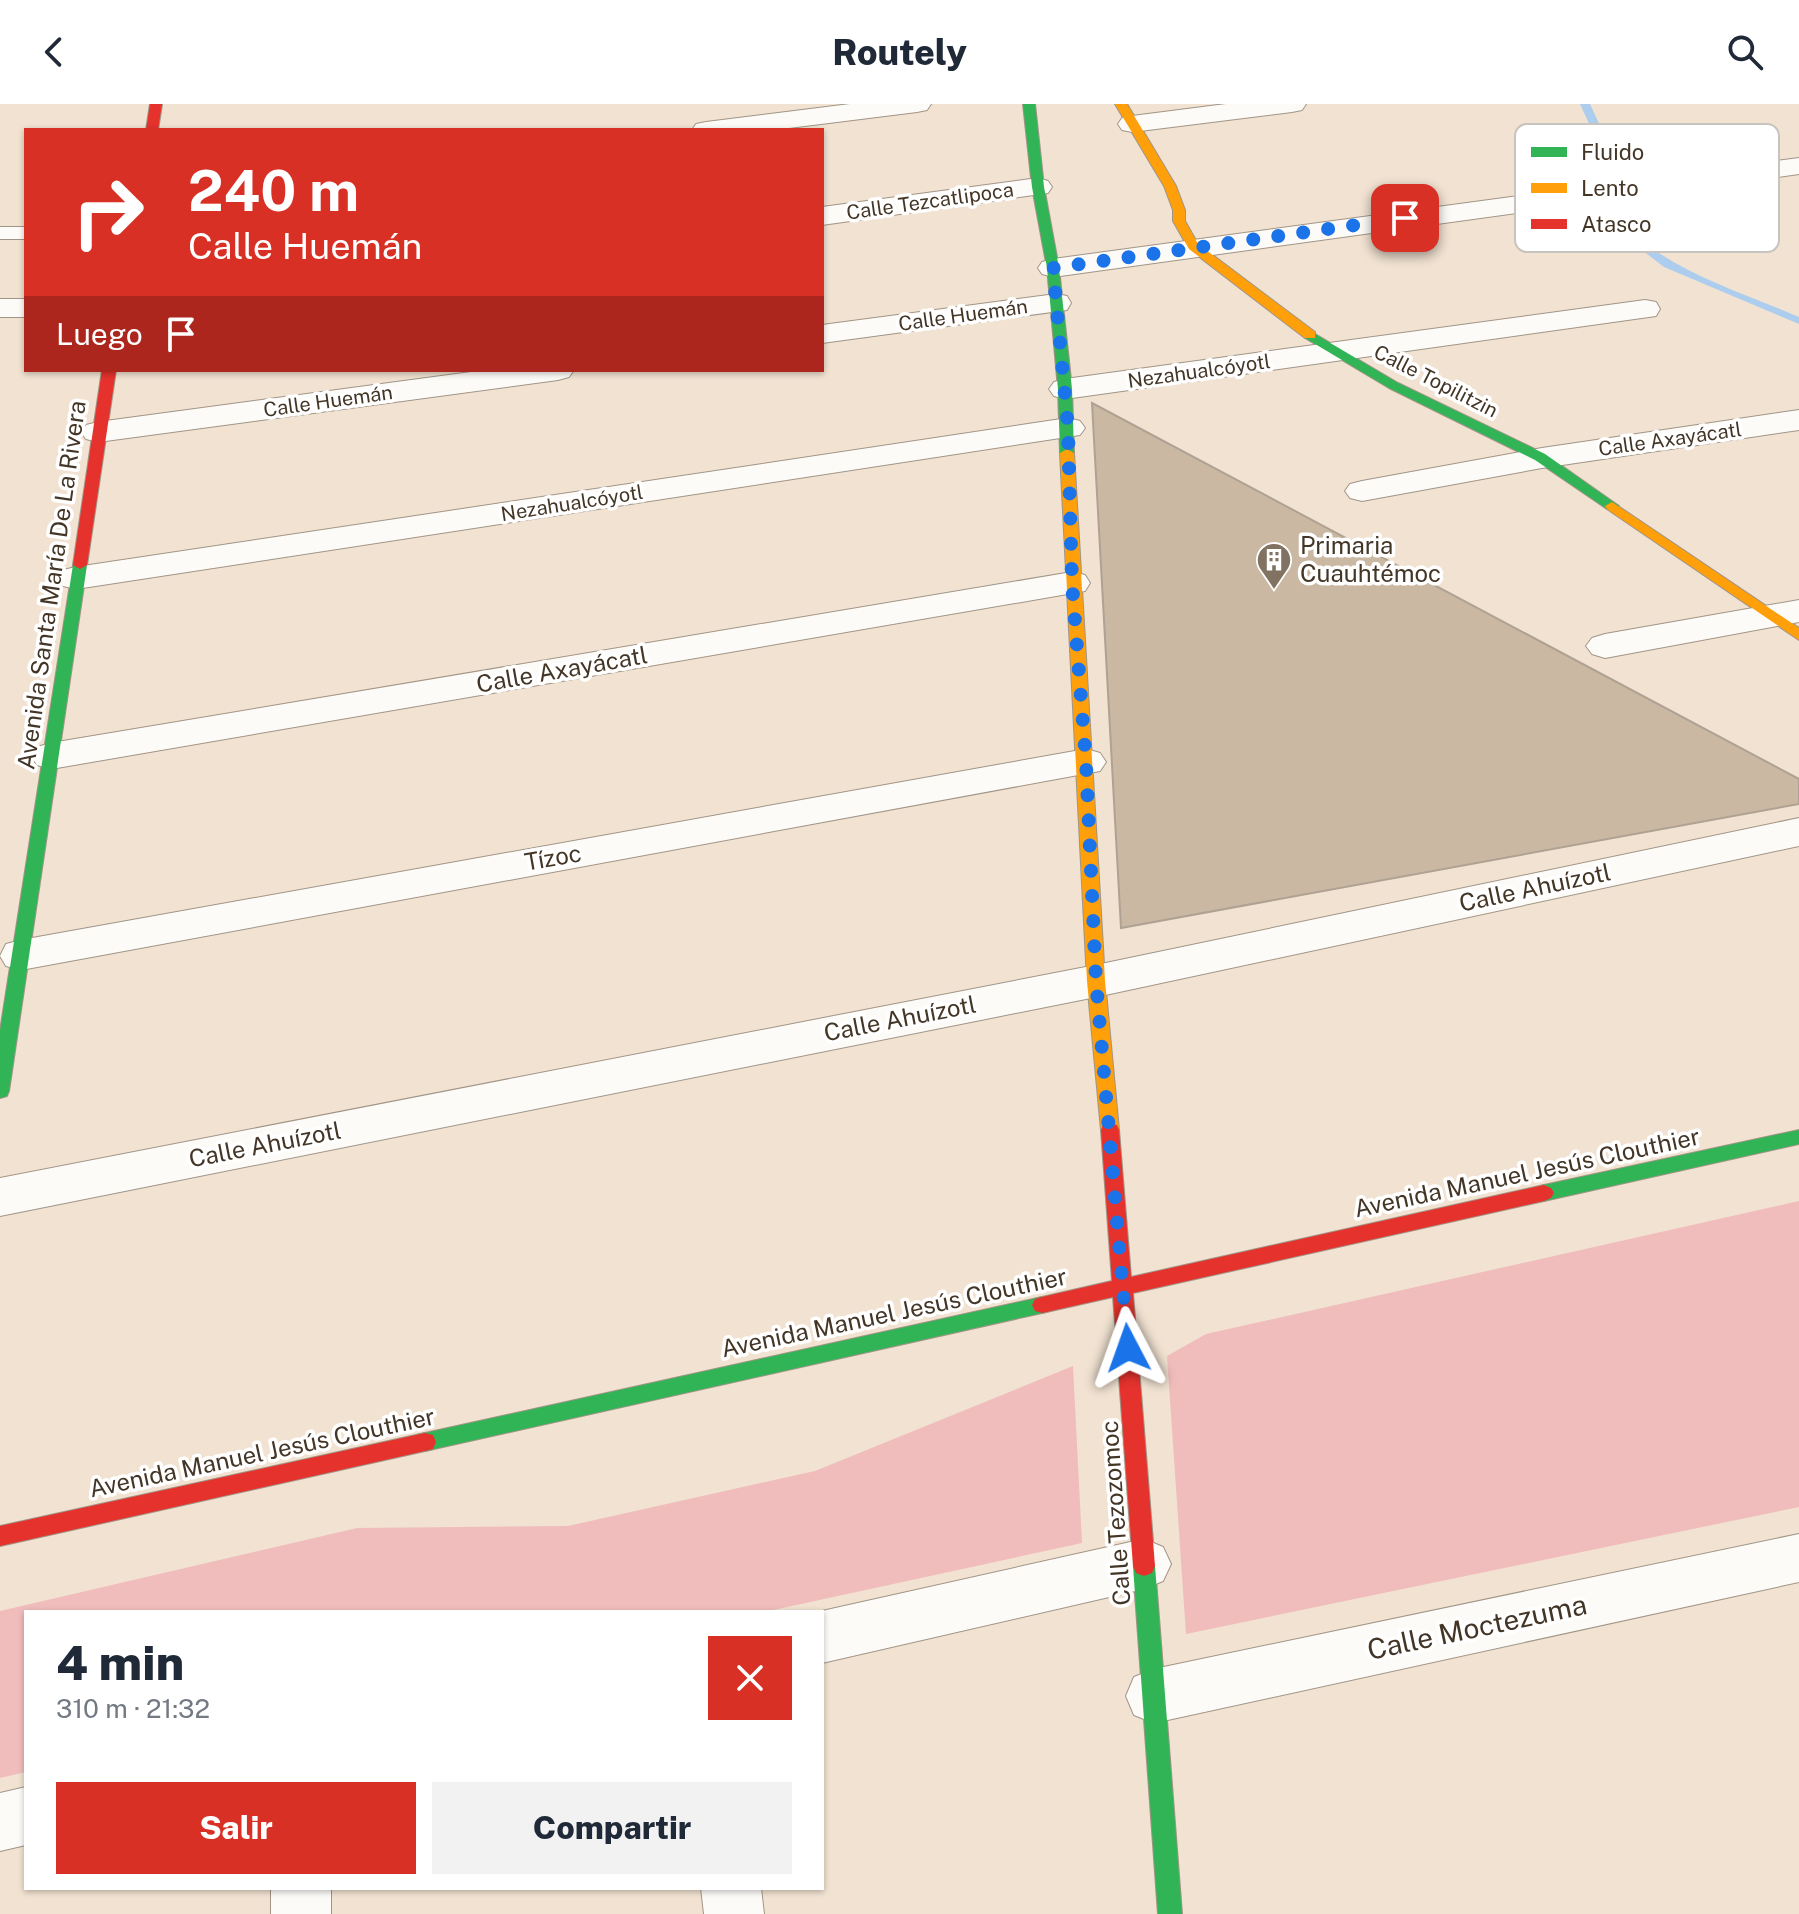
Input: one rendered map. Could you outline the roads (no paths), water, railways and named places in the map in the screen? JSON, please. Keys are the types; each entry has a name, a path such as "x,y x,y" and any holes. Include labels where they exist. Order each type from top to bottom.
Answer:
{"street":[{"path":"152,128 156,104"},
{"path":"722,128 917,104"},
{"name":"Calle Tezozomoc","path":"1029,104 1038,187 1053,268 1065,389 1072,583 1086,762 1096,981 1124,1287 1170,1914"},
{"path":"1193,246 1179,221 1179,210 1170,186 1127,114 1292,104"},
{"path":"1779,169 1799,166"},
{"name":"Calle Tezcatlipoca","path":"824,216 1038,187"},
{"path":"1053,268 1193,246 1515,203"},
{"name":"Calle Topilitzin","path":"1193,246 1333,352 1419,399 1542,458 1790,621"},
{"name":"Calle Huemán","path":"824,334 1056,303"},
{"path":"0,308 24,308"},
{"name":"Nezahualcóyotl","path":"1065,389 1645,309"},
{"name":"Avenida Santa María De La Rivera","path":"0,1091 109,372"},
{"name":"Calle Huemán","path":"98,432 543,372"},
{"name":"Calle Axayácatl","path":"1362,491 1542,458 1799,420"},
{"name":"Nezahualcóyotl","path":"76,578 1068,428"},
{"name":"Calle Axayácatl","path":"51,756 1072,583"},
{"path":"1605,646 1790,621"},
{"name":"Tízoc","path":"21,955 1086,762"},
{"name":"Calle Ahuízotl","path":"0,1197 1096,981 1799,832"},
{"name":"Avenida Manuel Jesús Clouthier","path":"0,1536 1799,1137"},
{"name":"Calle Moctezuma","path":"1154,1696 1799,1558"},
{"path":"824,1637 1144,1564"},
{"path":"0,1822 24,1816"},
{"path":"301,1890 301,1914"},
{"path":"731,1890 734,1914"}],"lane":[{"path":"0,233 24,233"}],"waterway":[{"path":"1585,104 1594,124"},
{"path":"1651,252 1668,265 1799,321"}],"place":[{"name":"Primaria Cuauhtémoc","path":"1274,591"}]}
